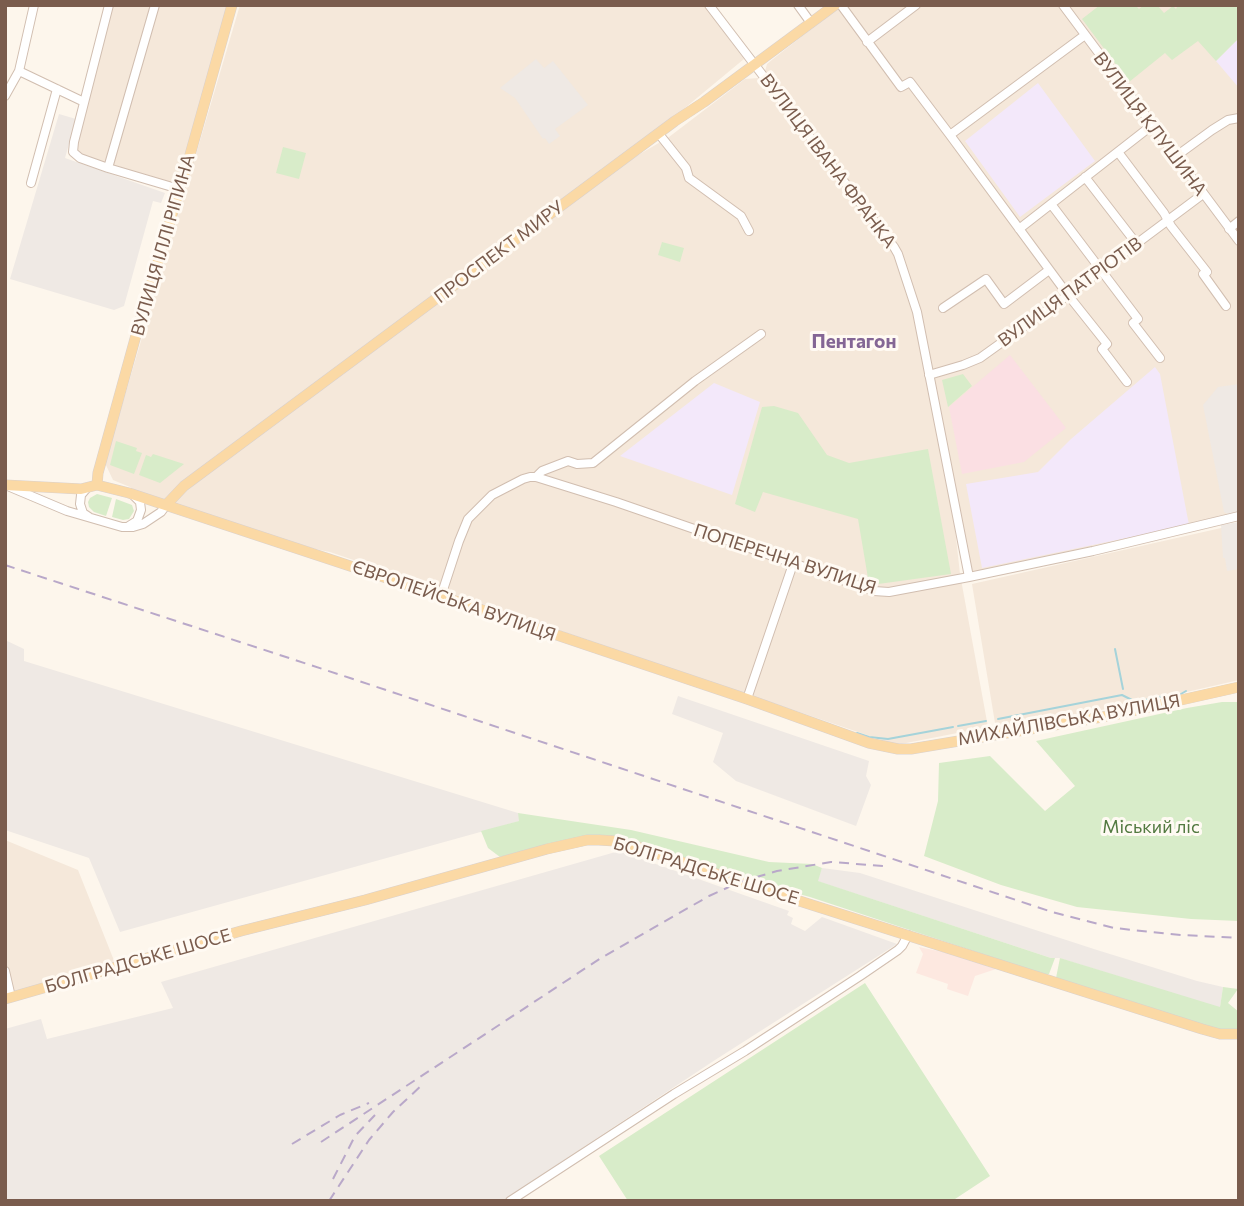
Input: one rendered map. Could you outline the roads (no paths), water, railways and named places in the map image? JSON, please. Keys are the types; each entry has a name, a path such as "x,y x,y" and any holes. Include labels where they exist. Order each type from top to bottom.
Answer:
{"main road":[{"name":"ВУЛИЦЯ ІЛЛІ РІПИНА","path":"92,486 98,473 232,5"},
{"name":"ПРОСПЕКТ МИРУ","path":"167,504 184,486 835,5"},
{"name":"ЄВРОПЕЙСЬКА ВУЛИЦЯ","path":"6,486 81,489 92,486 167,504 747,699 869,743 898,749"},
{"name":"МИХАЙЛІВСЬКА ВУЛИЦЯ","path":"898,749 1114,715 1239,687"},
{"name":"БОЛГРАДСЬКЕ ШОСЕ","path":"8,998 241,931 587,840 615,841 638,847 1202,1029 1220,1034 1239,1034"}],"street":[{"path":"5,96 19,71 33,5"},
{"path":"109,5 73,152 80,158 179,190"},
{"path":"108,168 155,5"},
{"name":"ВУЛИЦЯ ІВАНА ФРАНКА","path":"709,5 894,247 917,312 969,577"},
{"path":"798,5 811,23"},
{"path":"841,5 901,87 910,82 1107,344 1102,349 1127,382"},
{"path":"867,42 916,5"},
{"name":"ВУЛИЦЯ КЛУШИНА","path":"1063,5 1239,242"},
{"path":"950,135 1085,35"},
{"path":"19,71 84,102"},
{"path":"31,183 57,89"},
{"path":"1175,157 1228,120 1239,118"},
{"path":"1019,229 1151,126"},
{"path":"659,134 686,168 689,177 741,216 749,231"},
{"path":"1118,152 1206,272 1203,274 1226,306"},
{"path":"1085,177 1136,243"},
{"name":"ВУЛИЦЯ ПАТРІОТІВ","path":"929,375 980,358 1203,194"},
{"path":"1051,204 1139,319 1133,323 1160,358"},
{"path":"1229,229 1239,221"},
{"path":"943,308 986,279 1004,304 1049,270"},
{"path":"441,596 468,519 492,495 568,461 578,464 593,463 695,381 761,334"},
{"name":"ПОПЕРЕЧНА ВУЛИЦЯ","path":"536,477 874,591 889,592 1093,551 1239,516"},
{"path":"6,486 67,511 127,527 143,524 161,512 167,504"},
{"path":"91,518 83,513 80,504 81,495 92,486"},
{"path":"41,500 44,488"},
{"path":"127,527 137,521 141,510 138,499 128,493"},
{"path":"747,699 793,564"},
{"path":"510,1201 860,976 898,950 908,935"},
{"path":"5,971 8,998"}],"waterway":[{"path":"1115,649 1123,689"},
{"path":"998,719 1122,695 1136,702 1164,696 1167,698 1186,691"},
{"path":"958,726 986,721"},
{"path":"857,733 888,739 953,727"}],"railway":[{"path":"5,565 1052,912 1114,928 1239,938"},
{"path":"321,1142 601,958 709,896 740,882 777,871 831,862 884,866"},
{"path":"329,1201 369,1140 393,1112 422,1085"},
{"path":"292,1144 340,1115 369,1103"},
{"path":"333,1179 355,1136 375,1115"}],"district":[{"name":"Пентагон","path":"854,342"}],"park label":[{"name":"Міський ліс","path":"1151,827"}]}
